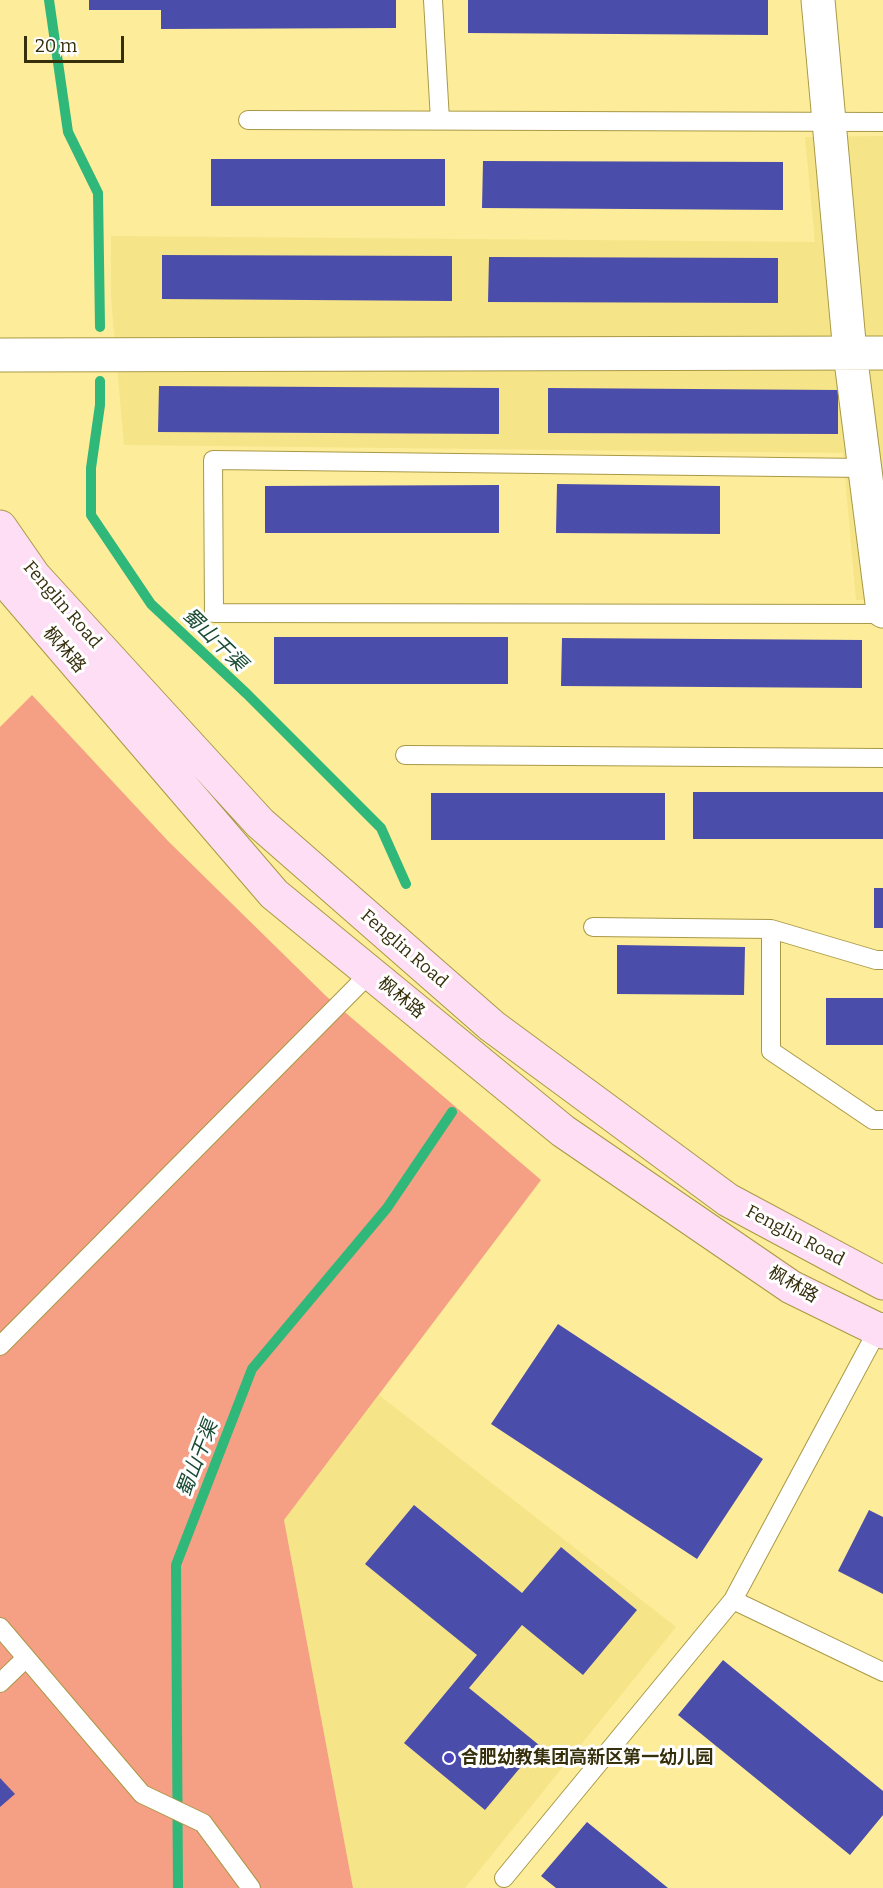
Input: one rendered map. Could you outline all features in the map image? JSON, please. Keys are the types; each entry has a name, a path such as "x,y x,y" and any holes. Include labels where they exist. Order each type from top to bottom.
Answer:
{"main road":[{"name":"Fenglin Road","path":"0,527 34,576 260,823 492,1026 728,1200 883,1283"},
{"name":"枫林路","path":"0,571 14,591 274,894 563,1131 791,1287 881,1327"}],"street":[{"path":"818,0 850,353 883,612"},
{"path":"0,355 883,353"}],"lane":[{"path":"434,0 440,120"},
{"path":"248,120 883,122"},
{"path":"864,468 213,460 214,613 883,612"},
{"path":"405,755 883,758"},
{"path":"593,927 771,929 876,960 883,960"},
{"path":"771,929 771,1050 873,1120 883,1120"},
{"path":"0,1346 370,972"},
{"path":"504,1878 733,1600 881,1327"},
{"path":"733,1600 883,1672"},
{"path":"0,1627 142,1794 203,1823 251,1888"},
{"path":"0,1683 26,1658"}],"shaded area":[{"path":"883,136 883,600 856,600 843,453 124,445 111,297 111,236 815,242 805,137"},
{"path":"32,695 168,841 326,996 541,1180 284,1520 353,1888 0,1888 0,727"},
{"name":"合肥幼教集团高新区第一幼儿园","path":"379,1395 676,1627 465,1888 353,1888 284,1520"}],"building":[{"path":"89,0 396,0 396,28 161,29 161,10 89,10"},
{"path":"468,0 768,0 768,35 468,33"},
{"path":"211,159 445,159 445,206 211,206"},
{"path":"483,161 783,162 783,210 482,208"},
{"path":"162,255 452,256 452,301 162,299"},
{"path":"489,257 778,258 778,303 488,302"},
{"path":"159,386 499,388 499,434 158,432"},
{"path":"548,388 838,390 838,434 548,433"},
{"path":"557,484 720,486 720,534 556,533"},
{"path":"499,485 499,533 265,533 265,486"},
{"path":"274,637 508,637 508,684 274,684"},
{"path":"562,638 862,640 862,688 561,686"},
{"path":"693,792 883,792 883,839 693,839"},
{"path":"431,793 665,793 665,840 431,840"},
{"path":"874,888 883,888 883,928 874,928"},
{"path":"617,945 745,947 744,995 617,994"},
{"path":"826,998 883,998 883,1045 826,1045"},
{"path":"558,1324 763,1459 697,1559 491,1424"},
{"path":"414,1505 522,1593 561,1547 637,1610 583,1675 522,1625 469,1688 539,1745 485,1810 404,1743 477,1655 365,1564"},
{"path":"869,1510 883,1517 883,1594 838,1571"},
{"path":"723,1660 883,1791 883,1815 850,1855 678,1715"},
{"path":"0,1778 15,1794 0,1807"},
{"path":"587,1822 668,1888 556,1888 541,1876"}],"waterway":[{"name":"蜀山干渠","path":"49,0 68,132 98,193 100,327"},
{"name":"蜀山干渠","path":"100,381 100,405 91,468 91,515 151,604 247,694 381,828 406,884"},
{"name":"蜀山干渠","path":"178,1888 176,1565 252,1369 387,1208 452,1112"}],"place":[{"name":"合肥幼教集团高新区第一幼儿园","path":"449,1758"}]}
